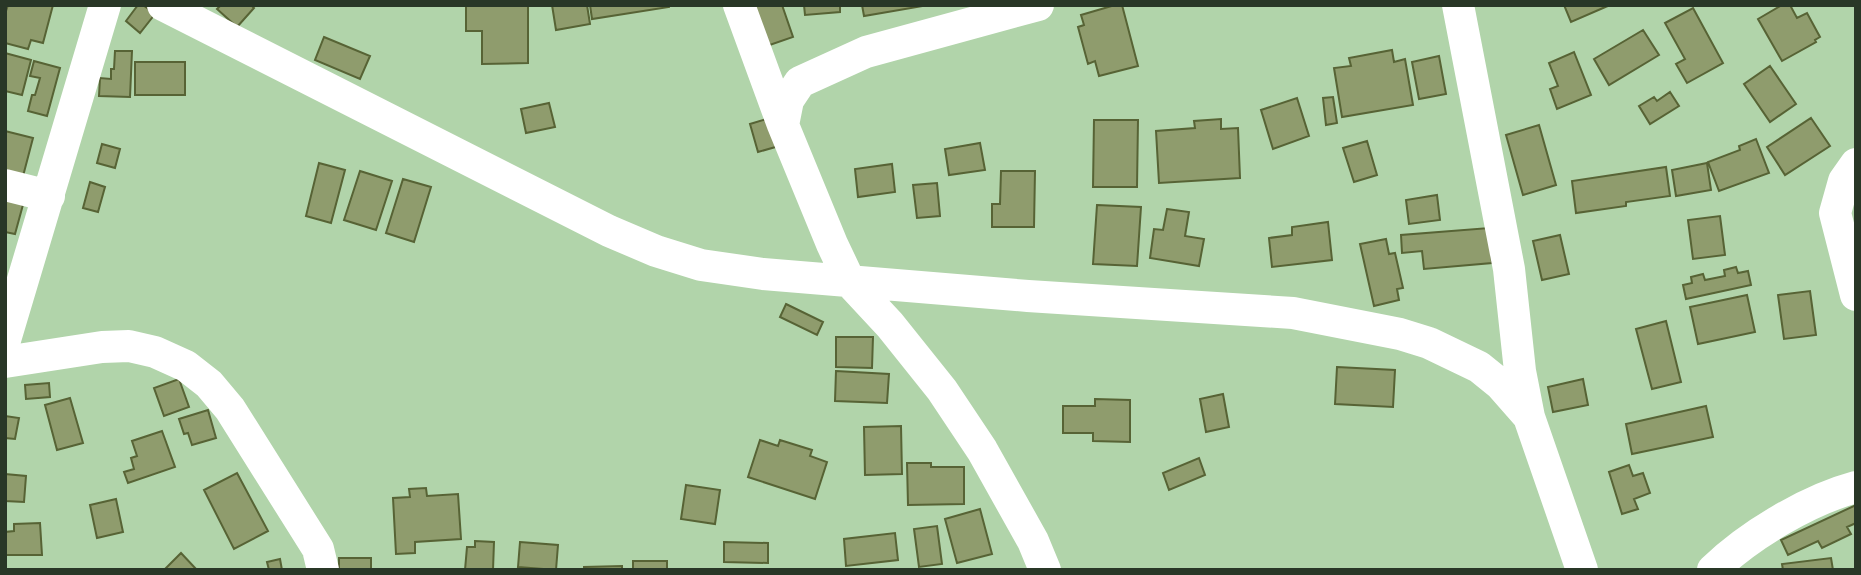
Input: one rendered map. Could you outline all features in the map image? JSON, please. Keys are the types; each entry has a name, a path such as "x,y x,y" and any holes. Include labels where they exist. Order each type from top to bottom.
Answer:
{"street":[{"path":"5,340 105,5"},
{"path":"163,5 609,231 656,251 701,265 850,282 1306,315 1429,342 1479,367 1500,384 1529,417"},
{"path":"740,5 783,125 850,282 890,325 942,390 988,462 1033,541 1045,570"},
{"path":"783,125 788,100 800,82 866,52 1038,5"},
{"path":"1458,5 1508,269 1520,371 1529,417 1582,570"},
{"path":"1856,164 1844,181 1835,213 1856,295"},
{"path":"5,185 49,197"},
{"path":"5,362 102,347 129,346 155,352 186,366 209,384 230,409 318,549 323,570"},
{"path":"1713,570 1745,543 1780,521 1836,492 1856,487"}],"building":[{"path":"8,5 53,5 43,43 31,40 28,49 5,43 5,14"},
{"path":"138,5 143,5 155,14 140,33 126,21"},
{"path":"221,5 251,5 254,8 237,27 217,9"},
{"path":"552,5 587,5 590,24 556,30"},
{"path":"590,5 669,5 669,7 592,19"},
{"path":"758,5 782,5 793,37 758,49 745,9"},
{"path":"804,5 840,5 840,12 805,15"},
{"path":"862,5 923,5 923,6 864,16"},
{"path":"1122,5 1138,66 1099,76 1095,61 1088,64 1078,27 1084,25 1081,15"},
{"path":"1564,5 1610,5 1571,22"},
{"path":"1782,5 1790,5 1797,18 1807,13 1820,37 1782,61 1758,19"},
{"path":"466,6 528,6 528,63 482,64 482,31 466,31"},
{"path":"1693,8 1723,63 1687,83 1676,64 1685,59 1665,23"},
{"path":"1643,30 1659,55 1609,85 1594,59"},
{"path":"324,37 370,56 360,79 315,60"},
{"path":"1392,50 1394,62 1405,59 1413,105 1342,117 1334,68 1351,66 1349,58"},
{"path":"115,51 132,51 130,97 99,96 100,78 111,79"},
{"path":"1574,52 1591,95 1557,109 1550,89 1558,86 1549,63"},
{"path":"5,53 31,60 22,95 5,91"},
{"path":"1439,56 1446,94 1419,99 1412,62"},
{"path":"34,61 60,68 47,116 28,111 40,78 30,76"},
{"path":"135,62 185,62 185,95 135,95"},
{"path":"1770,66 1796,104 1770,122 1744,84"},
{"path":"1670,92 1679,106 1650,124 1639,106 1654,97 1657,101"},
{"path":"1333,97 1337,123 1326,125 1323,98"},
{"path":"1297,98 1309,136 1273,149 1261,110"},
{"path":"549,103 555,127 526,133 521,109"},
{"path":"770,118 779,146 758,152 750,124"},
{"path":"1811,118 1830,146 1785,175 1767,147"},
{"path":"1221,119 1221,129 1238,128 1240,178 1159,183 1156,131 1195,128 1194,121"},
{"path":"1094,120 1138,120 1137,187 1093,187"},
{"path":"1539,125 1556,185 1523,195 1506,135"},
{"path":"5,131 33,138 22,180 5,175"},
{"path":"1756,139 1769,173 1719,191 1708,162 1740,150 1739,146"},
{"path":"1367,141 1377,175 1354,182 1343,148"},
{"path":"980,143 985,170 949,175 945,149"},
{"path":"102,144 120,149 115,168 97,163"},
{"path":"319,163 345,170 331,223 306,216"},
{"path":"1707,163 1711,190 1676,196 1672,170"},
{"path":"892,164 895,192 858,197 855,169"},
{"path":"1666,167 1670,196 1576,213 1572,181"},
{"path":"360,171 392,181 376,230 344,220"},
{"path":"1001,171 1035,171 1034,227 992,227 992,204 1000,204"},
{"path":"403,179 431,187 414,242 386,233"},
{"path":"90,182 105,187 98,212 83,208"},
{"path":"937,183 940,216 917,218 913,185"},
{"path":"1437,195 1440,220 1409,224 1406,200"},
{"path":"5,197 24,201 15,234 5,232"},
{"path":"1097,205 1141,207 1137,266 1093,264"},
{"path":"1167,209 1189,212 1185,236 1204,239 1199,266 1150,258 1154,229 1163,230"},
{"path":"1720,216 1725,255 1693,259 1688,220"},
{"path":"1328,222 1332,260 1272,267 1269,238 1292,235 1292,227"},
{"path":"1489,228 1492,263 1424,269 1422,251 1402,253 1401,235"},
{"path":"1560,235 1569,274 1542,280 1533,241"},
{"path":"1386,239 1389,254 1395,253 1403,288 1397,289 1399,300 1374,306 1360,244"},
{"path":"1736,267 1738,273 1748,271 1751,285 1686,299 1683,285 1692,283 1691,277 1703,274 1705,280 1725,276 1724,270"},
{"path":"1810,291 1816,335 1784,339 1778,295"},
{"path":"1747,295 1755,332 1698,344 1690,307"},
{"path":"786,304 823,322 817,335 780,317"},
{"path":"1666,321 1681,382 1652,389 1636,329"},
{"path":"836,337 873,337 872,368 836,367"},
{"path":"1337,367 1395,370 1393,407 1335,404"},
{"path":"836,371 889,374 887,403 835,401"},
{"path":"179,379 189,407 164,416 154,388"},
{"path":"1583,379 1588,405 1553,412 1548,387"},
{"path":"49,383 50,397 26,399 25,385"},
{"path":"1223,394 1229,427 1206,432 1200,399"},
{"path":"70,398 83,443 57,450 45,405"},
{"path":"1095,399 1130,400 1130,442 1093,441 1093,433 1063,433 1063,406 1095,406"},
{"path":"1706,406 1713,437 1632,454 1626,424"},
{"path":"208,410 216,438 192,445 188,433 184,434 179,419"},
{"path":"5,416 19,418 15,439 5,438"},
{"path":"901,426 902,474 865,475 864,427"},
{"path":"162,431 175,467 128,483 124,472 134,469 131,458 137,456 132,441"},
{"path":"760,440 778,446 780,440 812,450 810,456 827,462 815,499 748,477"},
{"path":"1199,458 1205,475 1169,490 1163,473"},
{"path":"907,463 931,463 931,467 964,467 964,504 908,505"},
{"path":"1629,465 1633,476 1643,473 1650,493 1634,499 1638,509 1622,514 1609,472"},
{"path":"237,473 268,531 234,549 204,490"},
{"path":"5,474 26,476 24,502 5,501"},
{"path":"686,485 720,490 715,524 681,519"},
{"path":"426,488 427,496 458,494 461,539 415,542 415,553 396,554 393,498 410,497 409,489"},
{"path":"116,499 123,532 97,538 90,505"},
{"path":"1856,505 1856,523 1847,527 1851,534 1822,548 1818,541 1788,555 1781,540"},
{"path":"980,509 992,554 957,563 945,519"},
{"path":"40,523 42,555 5,555 5,532 14,531 14,524"},
{"path":"937,526 942,564 919,567 914,529"},
{"path":"895,533 898,560 846,566 844,539"},
{"path":"475,541 494,542 493,570 465,570 467,547 475,547"},
{"path":"520,542 558,545 556,570 518,567"},
{"path":"724,542 768,543 768,563 724,562"},
{"path":"181,553 197,570 164,570"},
{"path":"339,558 371,558 371,570 339,570"},
{"path":"1831,558 1833,570 1783,570 1782,564"},
{"path":"280,559 282,570 269,570 267,562"},
{"path":"633,561 667,561 667,570 633,570"},
{"path":"622,566 622,570 584,570 584,567"}]}
